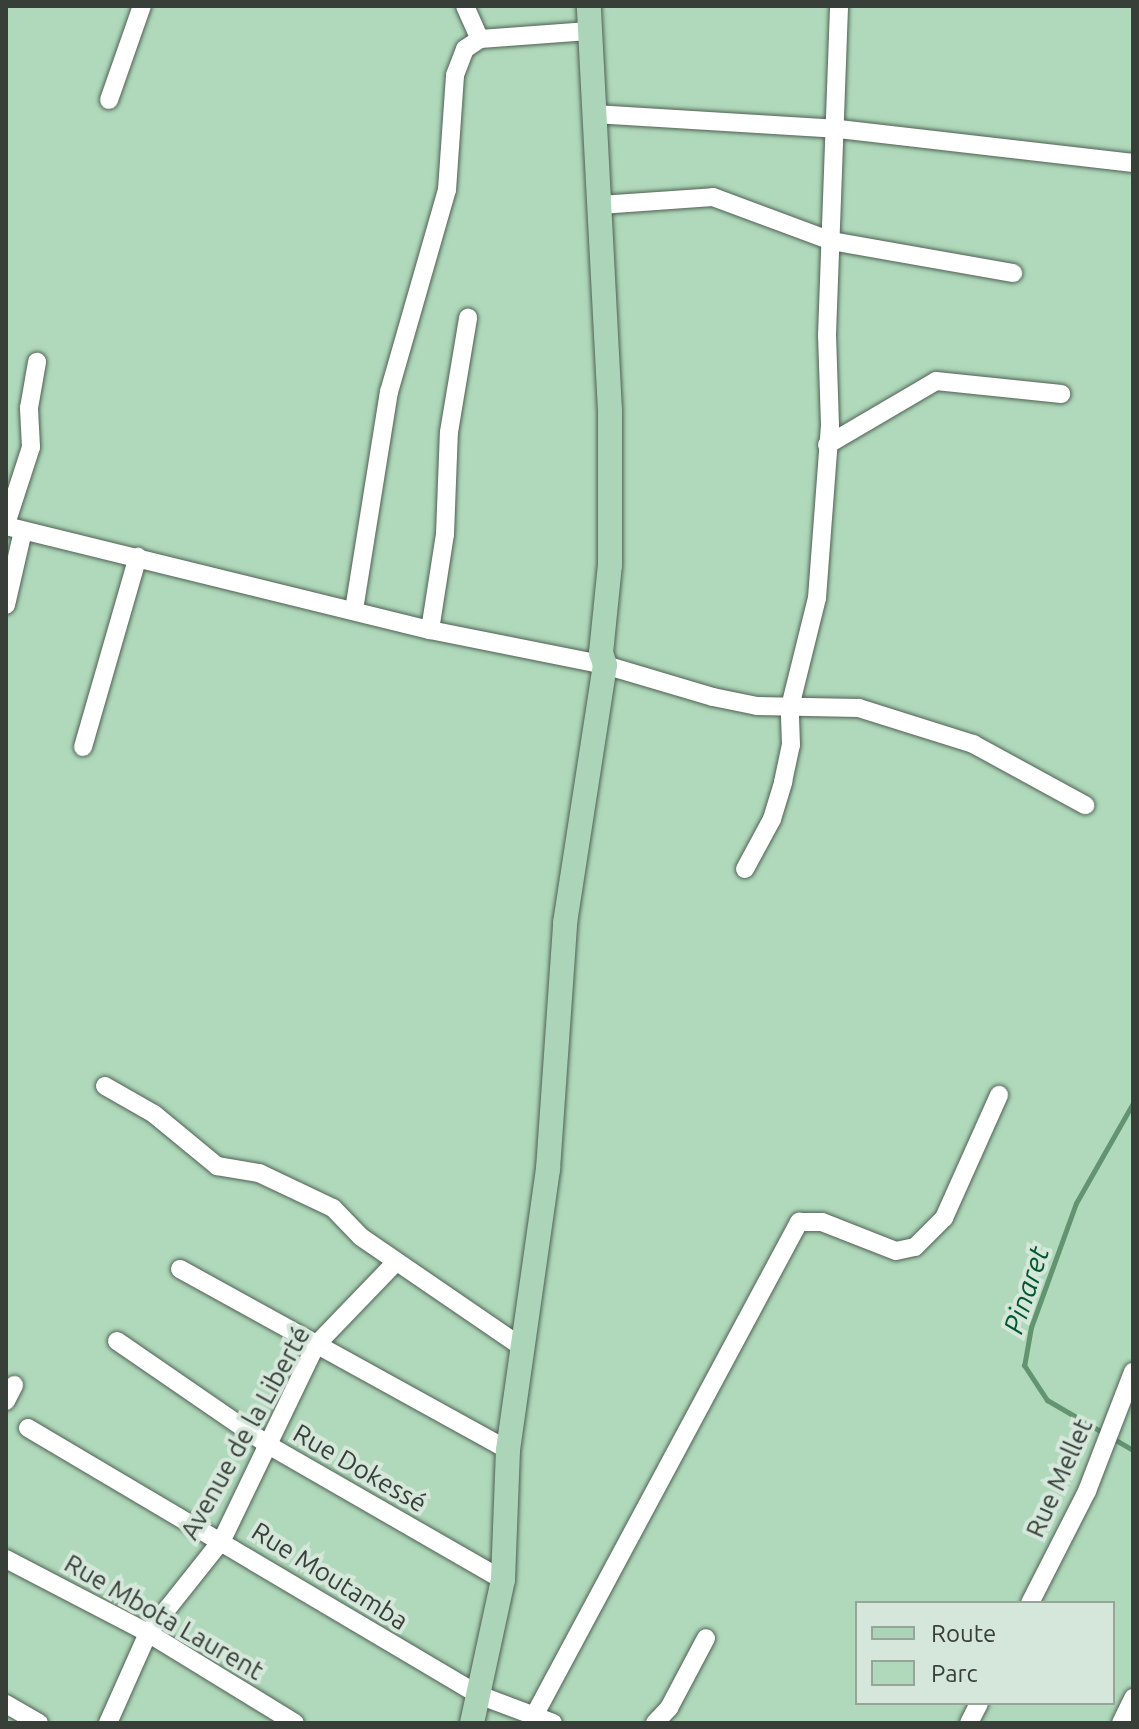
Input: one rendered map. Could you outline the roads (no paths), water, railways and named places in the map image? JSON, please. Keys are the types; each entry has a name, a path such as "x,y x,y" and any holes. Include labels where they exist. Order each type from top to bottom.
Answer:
{"main road":[{"path":"472,1723 503,1580 508,1450 519,1345 548,1169 565,923 605,665 601,653 610,565 610,411 589,6"}],"street":[{"path":"109,100 142,6"},
{"path":"465,6 480,39"},
{"path":"745,869 772,819 783,782 791,745 790,707 817,598 827,445 831,241 839,129 839,6"},
{"path":"354,610 389,392 447,190 455,75 465,49 480,39 589,31"},
{"path":"595,114 839,129 1133,163"},
{"path":"600,205 713,197 831,241 1013,273"},
{"path":"430,630 445,534 449,432 468,318"},
{"path":"6,605 12,527 31,447 29,408 37,362"},
{"path":"827,445 936,381 1061,394"},
{"path":"12,527 430,630 605,665 713,697 790,707 859,708 973,744 1085,805"},
{"path":"83,747 138,557"},
{"path":"105,1086 154,1114 217,1166 259,1173 333,1208 396,1262 519,1345"},
{"path":"534,1716 799,1222 822,1222 896,1251 915,1247 944,1218 999,1095"},
{"name":"Avenue de la Liberté","path":"108,1723 148,1633 222,1540 270,1446 316,1345 396,1262"},
{"path":"180,1269 508,1450"},
{"name":"Rue Dokessé","path":"117,1341 270,1446 503,1580"},
{"name":"Rue Mellet","path":"1031,1601 1087,1491 1133,1372"},
{"name":"Rue Moutamba","path":"28,1428 222,1540 479,1695 553,1723"},
{"name":"Rue Mbota Laurent","path":"6,1559 148,1633 295,1723"},
{"path":"655,1723 669,1708 706,1638"},
{"path":"1121,1723 1133,1698"},
{"path":"6,1704 39,1723"},
{"path":"969,1723 978,1705"}],"waterway":[{"name":"Pinaret","path":"1133,1103 1076,1203 1031,1327 1024,1365 1047,1400 1133,1450"}]}
